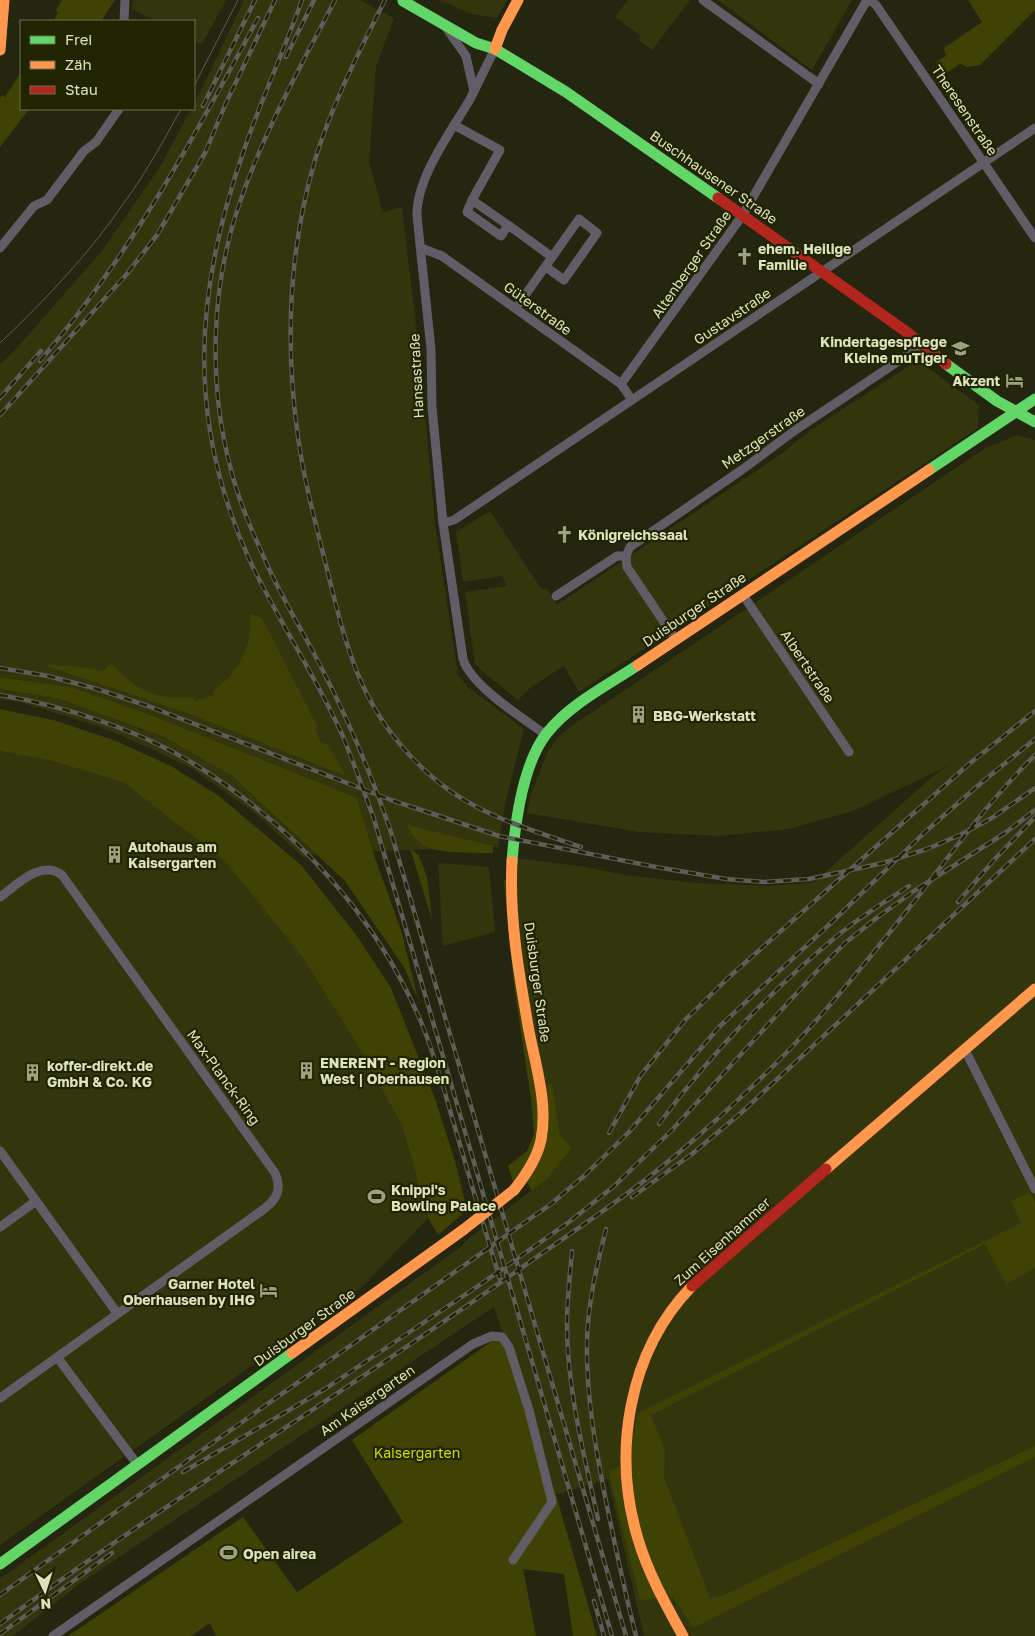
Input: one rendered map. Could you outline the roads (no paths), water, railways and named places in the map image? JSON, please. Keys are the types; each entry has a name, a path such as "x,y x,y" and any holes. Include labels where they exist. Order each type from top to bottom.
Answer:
{"main road":[{"path":"0,50 4,0"},
{"name":"Hansastraße","path":"495,49 502,30 518,0"},
{"name":"Buschhausener Straße","path":"403,1 476,43 495,49 566,92 908,333 997,401 1035,422"},
{"name":"Duisburger Straße","path":"0,1564 136,1464 280,1363 463,1230 514,1190 525,1177 536,1158 541,1139 542,1104 516,944 512,907 512,862 524,782 530,764 546,735 566,715 583,702 1035,399"},
{"name":"Zum Eisenhammer","path":"683,1636 647,1564 630,1511 626,1487 624,1466 626,1429 632,1399 647,1354 674,1309 698,1280 1035,989"}],"street":[{"path":"124,20 125,0"},
{"path":"703,0 819,84"},
{"name":"Altenberger Straße","path":"621,384 742,216 868,0"},
{"name":"Theresenstraße","path":"868,0 876,5 1035,238"},
{"path":"446,26 466,56 474,91"},
{"name":"Hansastraße","path":"495,49 420,190 417,201 417,216 431,349 432,407 442,523 466,668 478,683 546,735"},
{"path":"0,248 34,206 47,200 84,152 96,142 118,110"},
{"path":"454,125 500,150 466,212 500,236 508,225"},
{"name":"Gustavstraße","path":"442,523 454,520 1035,128"},
{"path":"472,200 552,257"},
{"path":"516,308 579,219 597,233 564,280 546,267"},
{"name":"Güterstraße","path":"421,248 442,256 516,308 621,384 632,400"},
{"name":"Metzgerstraße","path":"556,596 617,556 626,556 627,551 633,544 743,469 794,431 910,354 920,344"},
{"path":"626,556 625,563 629,571 676,640"},
{"name":"Albertstraße","path":"743,595 849,752"},
{"name":"Max-Planck-Ring","path":"0,897 32,874 41,870 50,869 62,875 277,1177 279,1188 277,1197 264,1210 0,1398"},
{"path":"965,1050 1035,1189"},
{"path":"0,1151 117,1314"},
{"path":"0,1227 36,1201"},
{"name":"Am Kaisergarten","path":"53,1636 465,1350 480,1340 492,1336 502,1337 509,1347 529,1410 552,1502 513,1560"},
{"path":"57,1357 136,1464"}],"tram line":[{"path":"195,84 238,0"},
{"path":"0,343 51,292 98,239 141,178 180,110"}],"railway":[{"path":"203,106 255,0"},
{"path":"0,415 126,275 157,235 205,153 226,103 275,0"},
{"path":"302,0 244,150 227,203 215,255 207,306 204,357 207,407 215,458 229,509 250,561 342,734 373,816 612,1636"},
{"path":"286,57 314,0"},
{"path":"335,0 260,150 230,234 218,300 216,333 218,401 223,434 233,479 251,527 272,576 341,708 367,768 390,829 626,1636"},
{"path":"385,0 329,119 315,160 300,228 292,297 292,367 298,437 311,503 335,601 352,658 362,685 392,734 412,758 453,793 487,812 581,847"},
{"path":"40,361 103,280 158,196 258,18"},
{"path":"0,398 41,351"},
{"path":"0,668 48,676 97,689 148,706 391,800 499,836 726,879 764,882 809,879 883,863 927,849 960,835 992,818 1035,788"},
{"path":"0,695 50,706 100,721 149,740 194,764 230,788 265,815 328,876 356,909 380,945 402,983 421,1022 439,1073 500,1279"},
{"path":"609,1133 641,1075 686,1019 728,978 969,764 1035,711"},
{"path":"0,1595 551,1204 584,1176 628,1133 720,1026 925,832 1035,739"},
{"path":"0,1624 127,1534 450,1317 604,1210 669,1161 741,1097 806,1032 880,944 985,810 1035,755"},
{"path":"183,1472 325,1389 569,1222 613,1187 671,1131 816,972 845,943 914,891 1005,833 1035,810"},
{"path":"958,902 993,861 1035,817"},
{"path":"632,1197 692,1154 742,1112 1035,839"},
{"path":"659,1124 720,1049 788,979 845,929 909,886"},
{"path":"606,1229 596,1270 589,1312 587,1341 588,1382 592,1424 603,1486 636,1636"},
{"path":"572,1251 567,1315 570,1373 577,1422 598,1519"},
{"path":"0,1634 112,1553"},
{"path":"594,1601 604,1636"}],"place":[{"name":"ehem. Heilige Familie","path":"744,256"},
{"name":"Kindertagespflege Kleine muTiger","path":"961,349"},
{"name":"Akzent","path":"1014,380"},
{"name":"Königreichssaal","path":"564,534"},
{"name":"BBG-Werkstatt","path":"639,715"},
{"name":"Autohaus am Kaisergarten","path":"114,854"},
{"name":"ENERENT - Region West | Oberhausen","path":"306,1070"},
{"name":"koffer-direkt.de GmbH & Co. KG","path":"33,1073"},
{"name":"Knippi's Bowling Palace","path":"377,1197"},
{"name":"Garner Hotel Oberhausen by IHG","path":"269,1291"},
{"name":"Open airea","path":"229,1553"}],"park label":[{"name":"Kaisergarten","path":"417,1452"}]}
